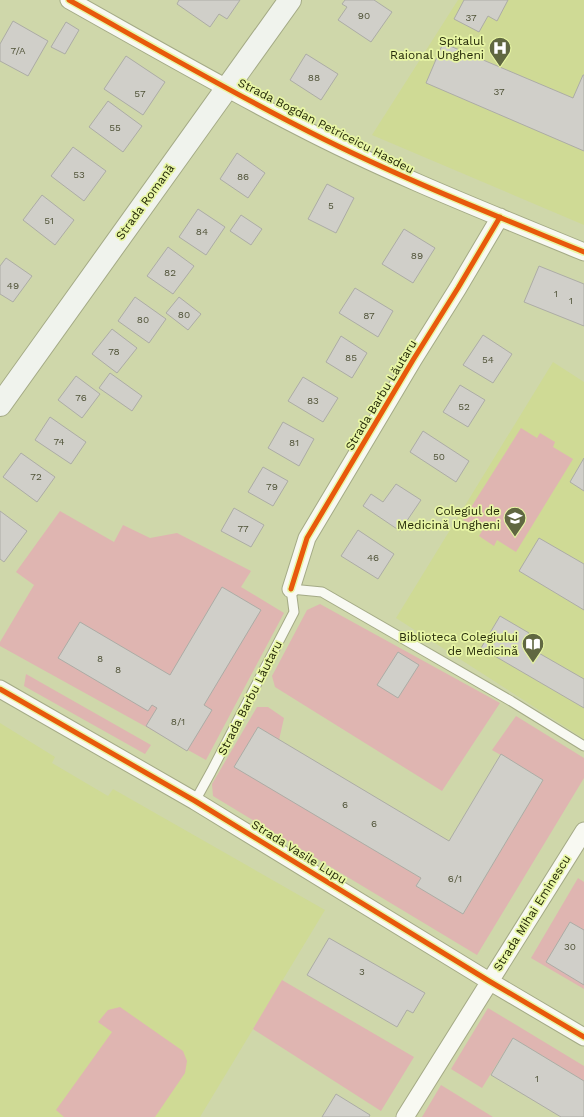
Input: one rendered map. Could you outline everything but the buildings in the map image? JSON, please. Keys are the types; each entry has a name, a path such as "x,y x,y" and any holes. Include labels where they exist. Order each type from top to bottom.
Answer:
{"main road":[{"name":"Strada Romană","path":"0,405 290,0"}],"street":[{"name":"Strada Bogdan Petriceicu Hasdeu","path":"69,0 227,88 347,150 417,183 584,252"},
{"name":"Strada Barbu Lăutaru","path":"291,589 307,538 500,217"},
{"name":"Strada Vasile Lupu","path":"0,689 195,801 489,981 584,1037"},
{"name":"Strada Mihai Eminescu","path":"405,1117 584,831"}],"lane":[{"path":"291,589 322,592 511,701 584,746"},
{"name":"Strada Barbu Lăutaru","path":"195,801 294,612 291,589"}],"shaded area":[{"name":"Spitalul Raional Ungheni","path":"458,0 584,0 584,225 372,135"},
{"name":"Colegiul de Medicină Ungheni","path":"553,362 584,382 584,739 396,618"},
{"path":"521,428 537,438 540,433 555,442 553,447 573,459 516,552 497,540 494,546 479,536 482,531 463,520"},
{"path":"60,511 114,542 123,525 150,538 177,533 251,571 241,587 284,613 206,760 0,646 0,642 34,585 16,572"},
{"path":"320,604 500,703 442,791 275,687 272,676 307,610"},
{"path":"26,674 151,745 145,754 24,686"},
{"path":"257,707 268,707 284,718 279,740 258,727 235,766 421,878 417,886 463,914 543,780 492,750 516,716 584,758 584,778 477,955 213,796 212,784"},
{"path":"0,723 55,757 52,763 108,796 113,789 325,910 200,1117 0,1117"},
{"path":"578,878 584,882 584,989 531,958"},
{"path":"282,980 414,1057 381,1111 253,1029"},
{"path":"120,1007 183,1051 187,1061 185,1073 155,1117 64,1117 56,1110 112,1032 98,1022 108,1010"},
{"path":"488,1008 584,1066 584,1081 513,1038 482,1088 451,1069"},
{"path":"441,1085 493,1117 422,1117"}],"cycle path":[{"path":"69,0 182,64 331,143 439,192 584,252"},
{"path":"291,589 307,538 500,217"},
{"path":"0,689 195,801 489,981 584,1037"}],"place":[{"name":"Spitalul Raional Ungheni","path":"500,68"},
{"name":"Colegiul de Medicină Ungheni","path":"515,538"},
{"name":"Biblioteca Colegiului de Medicină","path":"533,664"}]}
